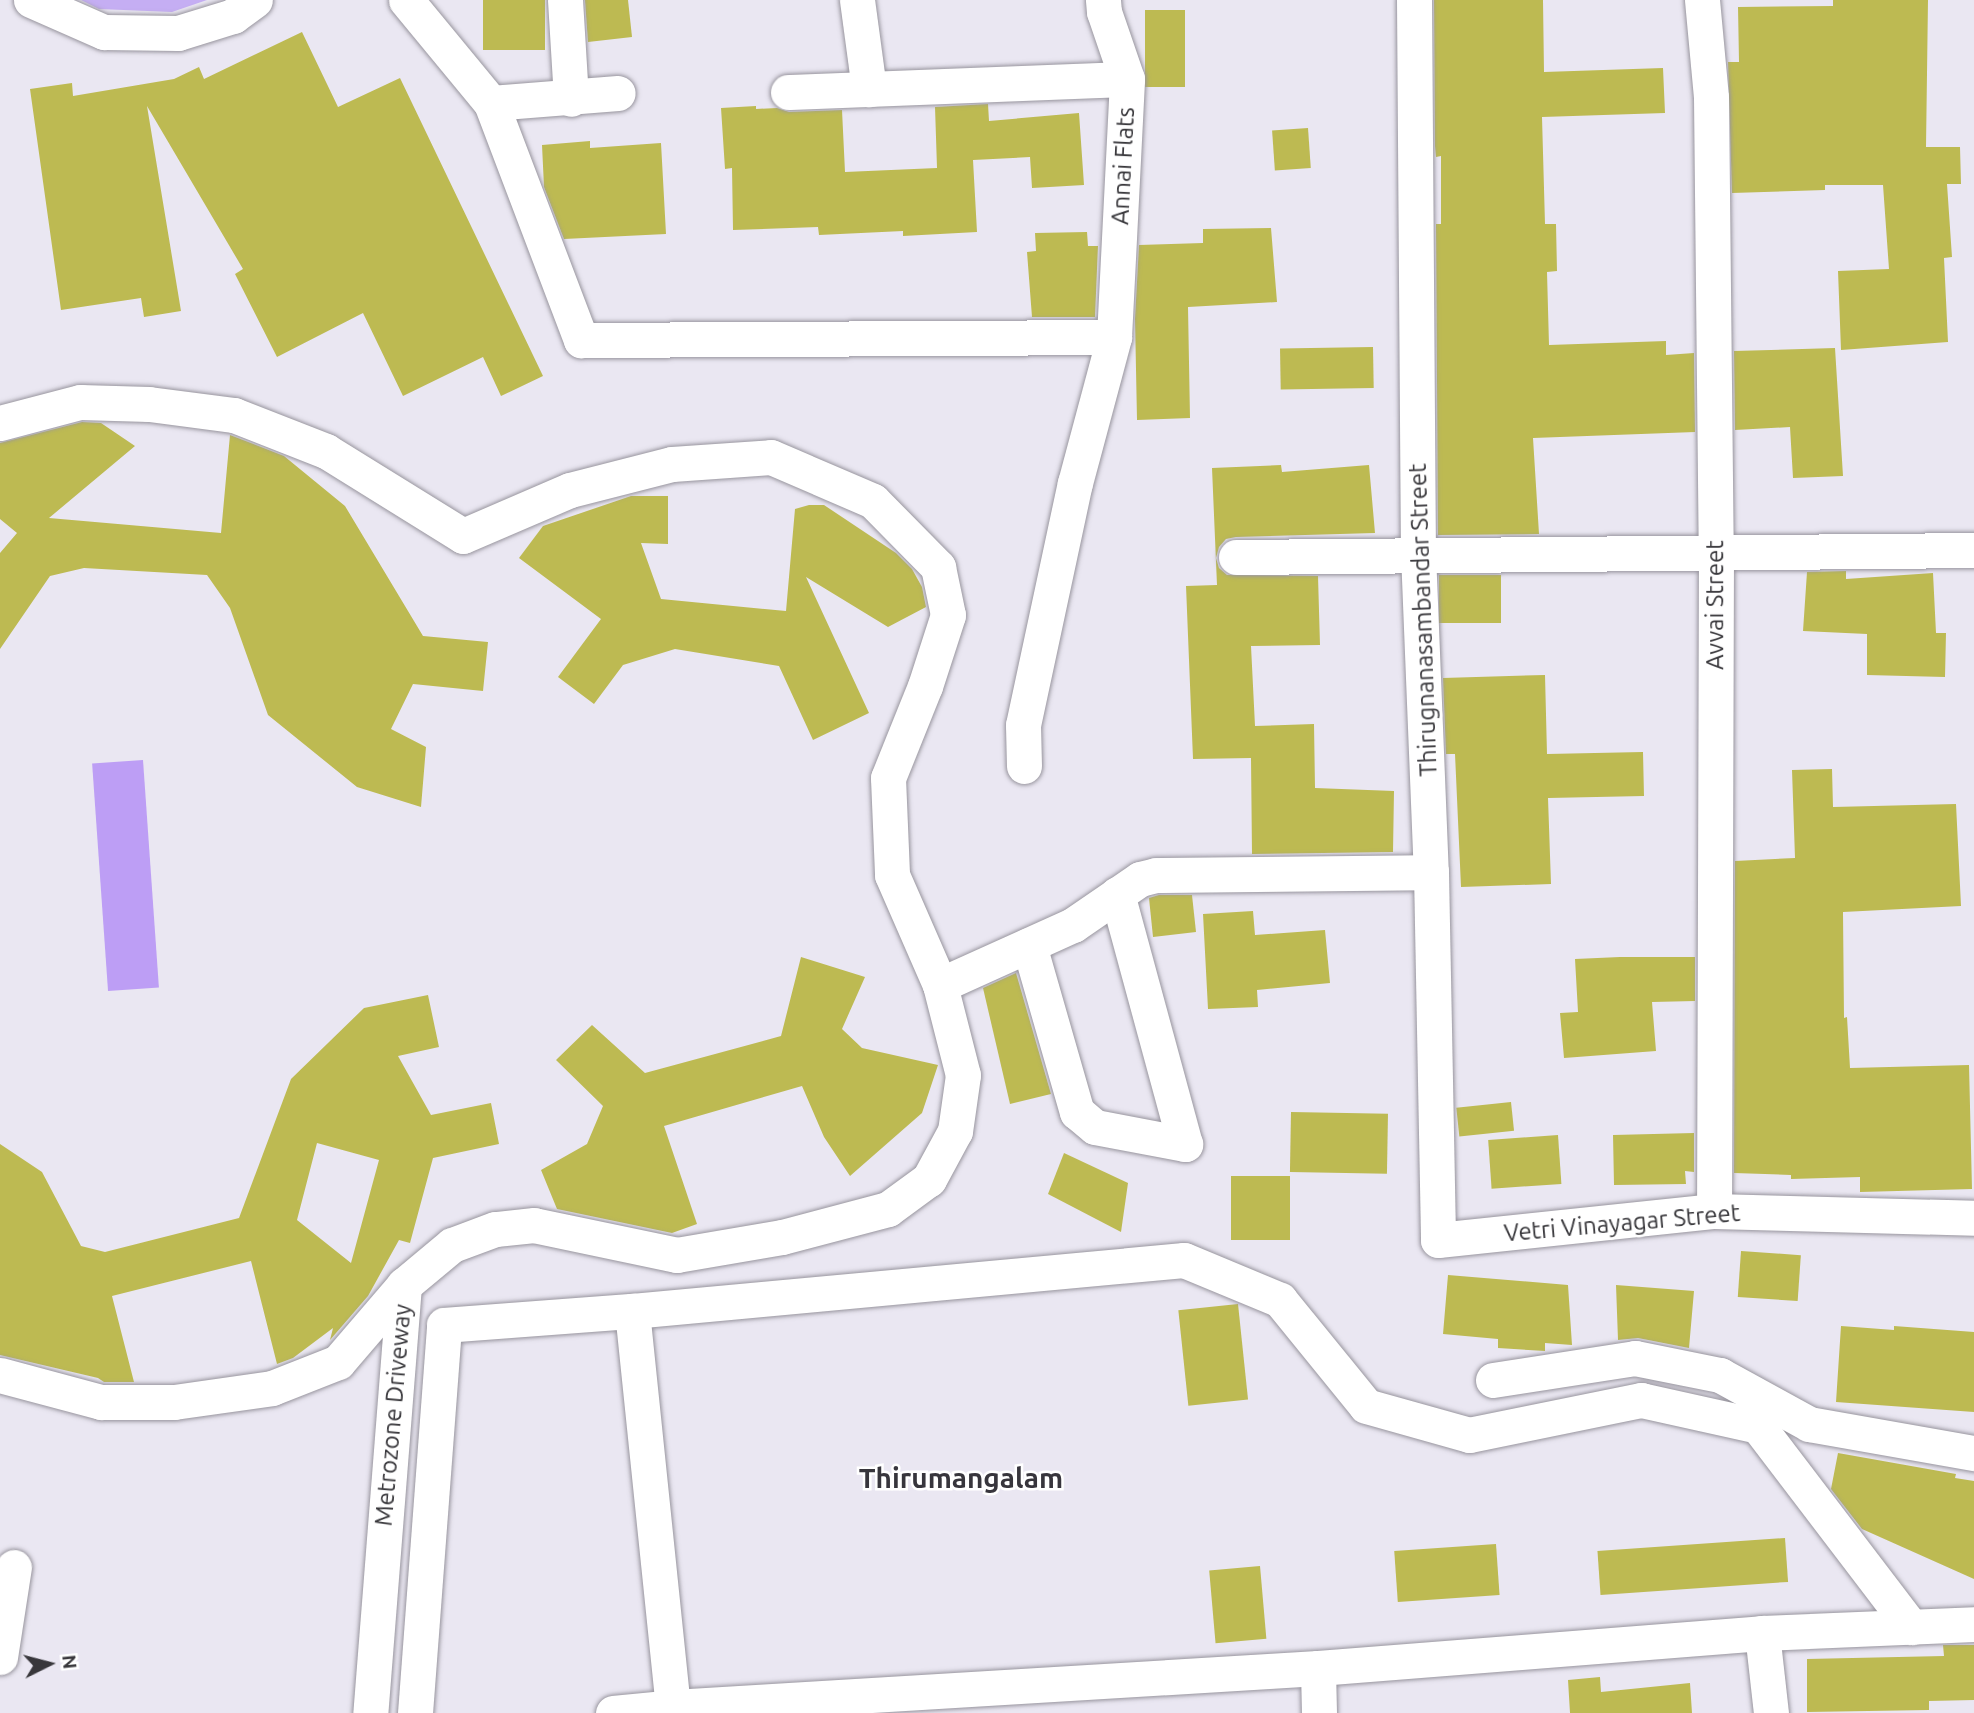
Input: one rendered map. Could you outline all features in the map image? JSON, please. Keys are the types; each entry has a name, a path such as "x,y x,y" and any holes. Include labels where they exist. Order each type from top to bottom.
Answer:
{"street":[{"path":"31,0 104,32 178,33 233,16 255,0"},
{"path":"406,0 491,103 581,340 1114,337"},
{"path":"565,0 571,99"},
{"path":"857,0 869,89"},
{"name":"Annai Flats","path":"1024,766 1026,712 1075,484 1114,337 1127,79 1104,12 1103,0"},
{"name":"Thirugnanasambandar Street","path":"1414,0 1418,553 1431,872 1438,1240"},
{"name":"Avvai Street","path":"1702,0 1711,97 1716,553 1714,1211"},
{"path":"788,92 1127,79"},
{"path":"491,103 571,99 618,93"},
{"name":"Metrozone Driveway","path":"0,423 80,402 149,404 234,415 326,451 463,536 570,489 672,464 771,457 873,501 938,567 948,615 925,687 888,778 892,875 940,985 963,1076 955,1131 929,1179 888,1209 782,1237 677,1255 534,1225 495,1229 452,1245 404,1285 370,1713"},
{"path":"1236,557 1418,553 1974,550"},
{"path":"940,985 1073,925 1140,879 1156,875 1431,872"},
{"path":"1029,945 1077,1112 1095,1127 1185,1144 1117,894"},
{"name":"Vetri Vinayagar Street","path":"1438,1240 1714,1211 1974,1218"},
{"path":"415,1713 444,1325 632,1311 1184,1260 1280,1300 1366,1406 1469,1435 1641,1400 1758,1426 1911,1626"},
{"path":"0,1375 101,1402 174,1402 272,1388 338,1362 404,1285"},
{"path":"632,1311 673,1707"},
{"path":"1493,1380 1635,1358 1720,1375 1809,1424 1974,1454"},
{"path":"0,1657 14,1567"},
{"path":"613,1713 673,1707 1318,1668 1762,1633 1974,1624"},
{"path":"1762,1633 1771,1713"},
{"path":"1318,1668 1319,1713"}],"shaded area":[{"path":"81,0 207,0 172,12 99,9"},
{"path":"143,760 159,987 108,991 92,764"}],"building":[{"path":"483,0 545,0 545,50 483,50"},
{"path":"585,0 628,0 632,37 588,42"},
{"path":"1434,0 1543,0 1544,72 1663,68 1665,113 1542,117 1545,224 1556,224 1557,271 1547,272 1549,345 1666,341 1666,355 1694,353 1695,432 1533,438 1539,534 1438,535 1436,224 1441,224 1441,156 1436,157 1435,146"},
{"path":"1833,0 1928,0 1926,147 1960,147 1961,184 1947,184 1952,257 1944,258 1948,342 1841,350 1838,271 1889,269 1883,185 1825,185 1825,190 1732,193 1728,62 1739,62 1738,7 1833,6"},
{"path":"1145,10 1185,10 1185,87 1145,87"},
{"path":"302,32 338,107 400,78 543,376 501,396 483,357 403,396 363,313 277,357 235,274 243,269 147,106 181,311 144,317 141,298 61,310 30,89 72,83 73,96 174,79 199,67 204,79"},
{"path":"988,104 989,121 1079,113 1084,185 1032,188 1030,157 973,160 977,232 903,236 903,231 819,235 818,227 733,230 732,168 725,169 721,108 756,106 756,109 777,108 789,112 842,110 845,172 937,168 935,107"},
{"path":"1308,128 1311,168 1275,170 1272,131"},
{"path":"590,141 590,148 661,143 666,234 564,239 544,187 542,145"},
{"path":"1271,228 1277,302 1188,307 1190,418 1137,420 1135,319 1139,245 1203,243 1203,229"},
{"path":"1087,232 1088,246 1098,246 1095,317 1032,317 1027,252 1036,251 1035,233"},
{"path":"1373,347 1374,388 1281,390 1280,349"},
{"path":"1835,348 1843,476 1793,478 1790,427 1735,430 1734,351"},
{"path":"82,422 101,423 135,446 49,518 221,533 230,435 284,456 345,506 423,636 488,642 483,691 413,684 391,729 426,747 421,807 357,787 268,715 230,608 207,575 84,568 50,576 0,649 0,553 17,533 0,519 0,443"},
{"path":"1281,465 1282,472 1369,465 1375,533 1236,537 1226,539 1219,547 1216,558 1219,568 1227,575 1318,576 1320,645 1251,646 1255,726 1314,724 1315,788 1394,791 1393,852 1252,854 1251,758 1193,759 1186,586 1217,585 1212,468"},
{"path":"631,496 668,496 668,544 641,543 661,599 786,611 795,509 809,505 824,505 896,553 912,569 922,587 926,607 888,627 806,577 869,713 813,740 779,666 675,649 623,665 594,704 558,677 601,619 519,558 543,526"},
{"path":"1846,571 1846,579 1933,573 1936,633 1946,633 1945,677 1867,675 1867,634 1803,631 1807,572"},
{"path":"1439,575 1501,575 1501,623 1439,623"},
{"path":"1545,675 1547,754 1643,752 1644,796 1548,798 1551,884 1461,887 1455,754 1446,754 1443,678"},
{"path":"1832,769 1833,807 1956,804 1961,906 1843,912 1844,1018 1847,1017 1850,1068 1969,1065 1972,1189 1860,1192 1860,1177 1791,1179 1791,1175 1734,1173 1735,861 1795,858 1792,770"},
{"path":"1159,895 1192,895 1196,932 1153,937 1149,898"},
{"path":"1253,911 1255,935 1325,930 1330,983 1257,990 1258,1007 1208,1009 1203,914"},
{"path":"801,957 865,977 842,1029 862,1048 938,1065 922,1113 850,1176 824,1137 802,1086 664,1126 697,1224 672,1233 557,1209 541,1170 587,1144 603,1106 556,1060 592,1025 645,1073 781,1036"},
{"path":"1695,957 1695,1001 1652,1002 1656,1051 1564,1058 1560,1013 1578,1012 1575,959"},
{"path":"1016,973 1051,1094 1010,1104 983,988"},
{"path":"428,995 439,1047 398,1056 431,1115 491,1103 499,1144 433,1158 410,1243 399,1240 368,1296 330,1340 333,1328 293,1358 277,1364 251,1261 112,1296 134,1382 104,1382 98,1378 0,1355 0,1144 42,1172 81,1246 105,1252 239,1218 291,1079 364,1008","holes":["317,1143 379,1160 351,1263 297,1220"]},
{"path":"1511,1102 1514,1131 1459,1137 1456,1108"},
{"path":"1291,1112 1388,1114 1387,1174 1290,1172"},
{"path":"1694,1133 1694,1172 1685,1171 1686,1184 1614,1185 1613,1135"},
{"path":"1558,1135 1561,1184 1492,1189 1488,1140"},
{"path":"1064,1153 1128,1183 1121,1232 1048,1194"},
{"path":"1231,1176 1290,1176 1290,1240 1231,1240"},
{"path":"1741,1251 1801,1255 1798,1301 1738,1297"},
{"path":"1448,1275 1568,1285 1572,1345 1545,1343 1545,1351 1498,1348 1498,1339 1443,1334"},
{"path":"1616,1285 1694,1291 1689,1348 1638,1338 1618,1340"},
{"path":"1238,1304 1248,1399 1188,1406 1178,1310"},
{"path":"1841,1326 1894,1330 1894,1326 1974,1332 1974,1412 1836,1402"},
{"path":"1838,1453 1956,1474 1955,1478 1974,1481 1974,1579 1862,1529 1831,1489"},
{"path":"1785,1538 1788,1582 1601,1595 1597,1551"},
{"path":"1496,1544 1500,1595 1398,1602 1394,1551"},
{"path":"1260,1566 1266,1639 1216,1643 1209,1570"},
{"path":"1943,1645 1974,1645 1974,1700 1929,1701 1929,1710 1807,1712 1807,1659 1944,1656"},
{"path":"1600,1677 1601,1692 1690,1683 1692,1713 1570,1713 1568,1680"}],"district":[{"name":"Thirumangalam","path":"961,1478"}]}
